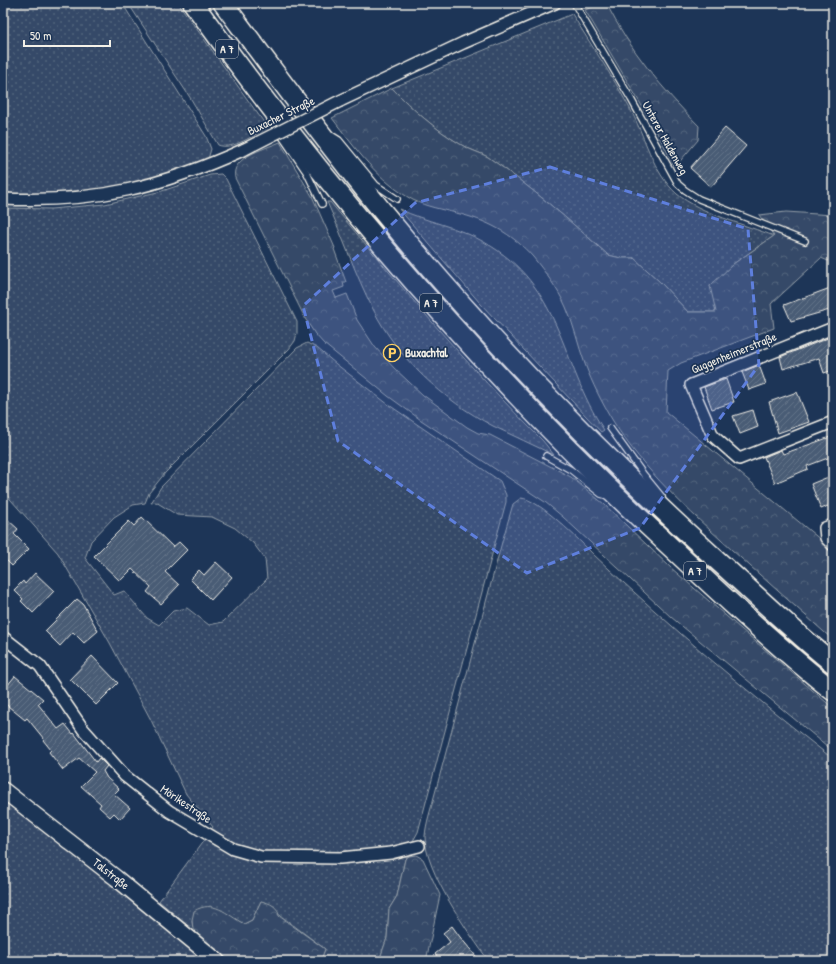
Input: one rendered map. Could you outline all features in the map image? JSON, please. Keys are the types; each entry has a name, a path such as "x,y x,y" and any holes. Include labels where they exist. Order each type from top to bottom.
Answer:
{"highway":[{"name":"A 7","path":"193,3 235,61 366,228 436,309 520,400 617,498 774,644 833,691"},
{"name":"A 7","path":"223,3 314,124 383,212 465,307 553,402 674,521 833,663"}],"street":[{"name":"Buxacher Straße","path":"3,199 49,200 116,193 176,178 245,149 340,101 555,3"},
{"name":"Guggenheimerstraße","path":"833,328 691,385 713,436 739,460 833,422"},
{"path":"833,525 825,528 826,538 833,545"},
{"name":"Mörikestraße","path":"3,637 40,666 83,729 125,776 170,811 233,849 261,858 325,858 391,853 419,846"},
{"name":"Talstraße","path":"3,790 116,878 217,961"}],"lane":[{"name":"Unterer Haldenweg","path":"574,3 631,99 678,184 699,199 804,241"},
{"path":"262,94 272,124 307,173 322,204"},
{"path":"314,124 339,140 376,185 397,199"},
{"path":"610,428 644,475 664,499 674,521"},
{"path":"546,456 571,470 601,494 617,498"}],"highlighted area":[{"path":"550,167 748,229 759,365 640,528 527,573 338,441 303,306 415,203"}],"green space":[{"path":"3,3 122,3 206,136 211,149 208,159 159,177 108,188 56,193 3,193"},
{"path":"128,3 178,3 268,128 237,144 230,146 218,145 191,99"},
{"path":"602,3 606,3 625,37 636,53 672,98 699,126 698,140 675,167 652,123 585,10"},
{"path":"572,14 609,72 635,118 655,164 668,185 687,201 710,213 774,236 733,264 716,312 688,312 661,283 634,258 621,258 608,255 519,180 488,157 463,146 442,132 408,104 392,88"},
{"path":"392,88 408,104 442,132 463,146 488,157 519,180 608,255 621,258 634,258 661,283 688,312 716,312 710,286 733,264 774,236 759,215 786,212 833,215 833,263 821,258 771,304 774,328 681,363 668,371 666,412 833,550 833,640 732,550 668,490 639,457 625,439 605,407 585,364 563,300 533,257 507,234 478,219 434,208 413,200 400,192 389,184 368,164 332,118"},
{"path":"280,142 312,196 335,248 334,249 346,282 343,282 344,287 333,291 336,298 347,294 357,320 375,347 394,368 423,395 467,427 478,433 490,435 571,477 604,504 670,567 833,708 833,751 671,617 545,502 421,420 388,396 324,344 306,320 235,178 235,171 238,164 243,159"},
{"path":"221,174 226,179 297,322 295,341 289,349 165,473 149,493 145,503 133,505 114,517 91,541 85,558 114,595 124,591 147,618 159,625 173,611 187,608 209,625 223,622 267,579 265,559 253,543 235,528 212,517 177,515 156,502 151,503 161,487 297,348 307,343 317,348 389,405 500,481 506,495 506,502 418,832 413,841 408,845 362,854 246,852 209,832 213,827 186,794 151,720 110,643 58,553 3,491 3,208 51,209 105,204 162,191 210,175"},
{"path":"327,202 330,202 487,384 543,441 554,455 475,416 440,391 409,361 395,345 373,309 360,282"},
{"path":"399,209 463,232 484,242 510,260 530,280 545,303 557,327 577,378 589,404 604,430 601,432 480,303"},
{"path":"521,498 538,505 559,522 681,634 771,710 833,759 833,961 489,961 470,935 449,901 432,866 427,850 425,836 502,542 513,504"},
{"path":"3,797 208,961 3,961"},
{"path":"207,836 237,853 409,856 405,859 397,896 389,909 387,938 379,961 302,961 322,957 325,949 261,901 252,920 244,924 230,916 192,920 193,930 159,901"},
{"path":"416,855 423,859 440,895 426,961 379,961 387,938 389,909 397,896 405,859 409,856"},
{"path":"261,901 275,907 279,916 325,949 322,957 302,961 230,961 193,930 192,920 194,911 201,908 214,907 220,909 244,924 252,920"}],"building":[{"path":"725,128 746,146 711,187 690,168"},
{"path":"833,287 833,309 791,321 784,305"},
{"path":"833,336 833,370 824,373 819,358 783,369 780,357"},
{"path":"759,365 766,384 749,390 742,372"},
{"path":"726,379 734,402 712,409 704,387"},
{"path":"797,392 809,422 778,433 769,402"},
{"path":"753,410 758,427 740,434 733,416"},
{"path":"833,436 833,456 807,466 808,469 775,483 764,457 781,450 783,454"},
{"path":"833,475 833,504 821,509 811,484"},
{"path":"142,517 173,547 179,542 187,550 165,572 179,585 161,604 147,592 151,587 132,569 120,581 94,556 129,521 134,526"},
{"path":"8,520 18,529 14,534 29,549 12,566 3,557 3,525"},
{"path":"216,562 232,577 211,600 190,579 199,570 204,575"},
{"path":"35,573 54,591 33,613 21,601 23,599 14,590 23,581 25,584"},
{"path":"77,599 83,604 98,631 84,643 73,632 60,646 45,631"},
{"path":"92,656 118,683 96,705 70,679"},
{"path":"15,676 43,699 38,704 58,729 65,724 73,734 74,733 96,762 99,758 107,766 103,771 107,778 119,789 114,794 130,808 120,819 114,813 110,817 99,807 101,804 81,786 95,772 79,758 63,770 49,752 51,750 43,740 44,739 27,718 25,720 3,702 3,691"},
{"path":"452,926 480,961 440,961 435,954 450,942 443,933"}],"place":[{"name":"Buxachtal","path":"392,353"}]}
